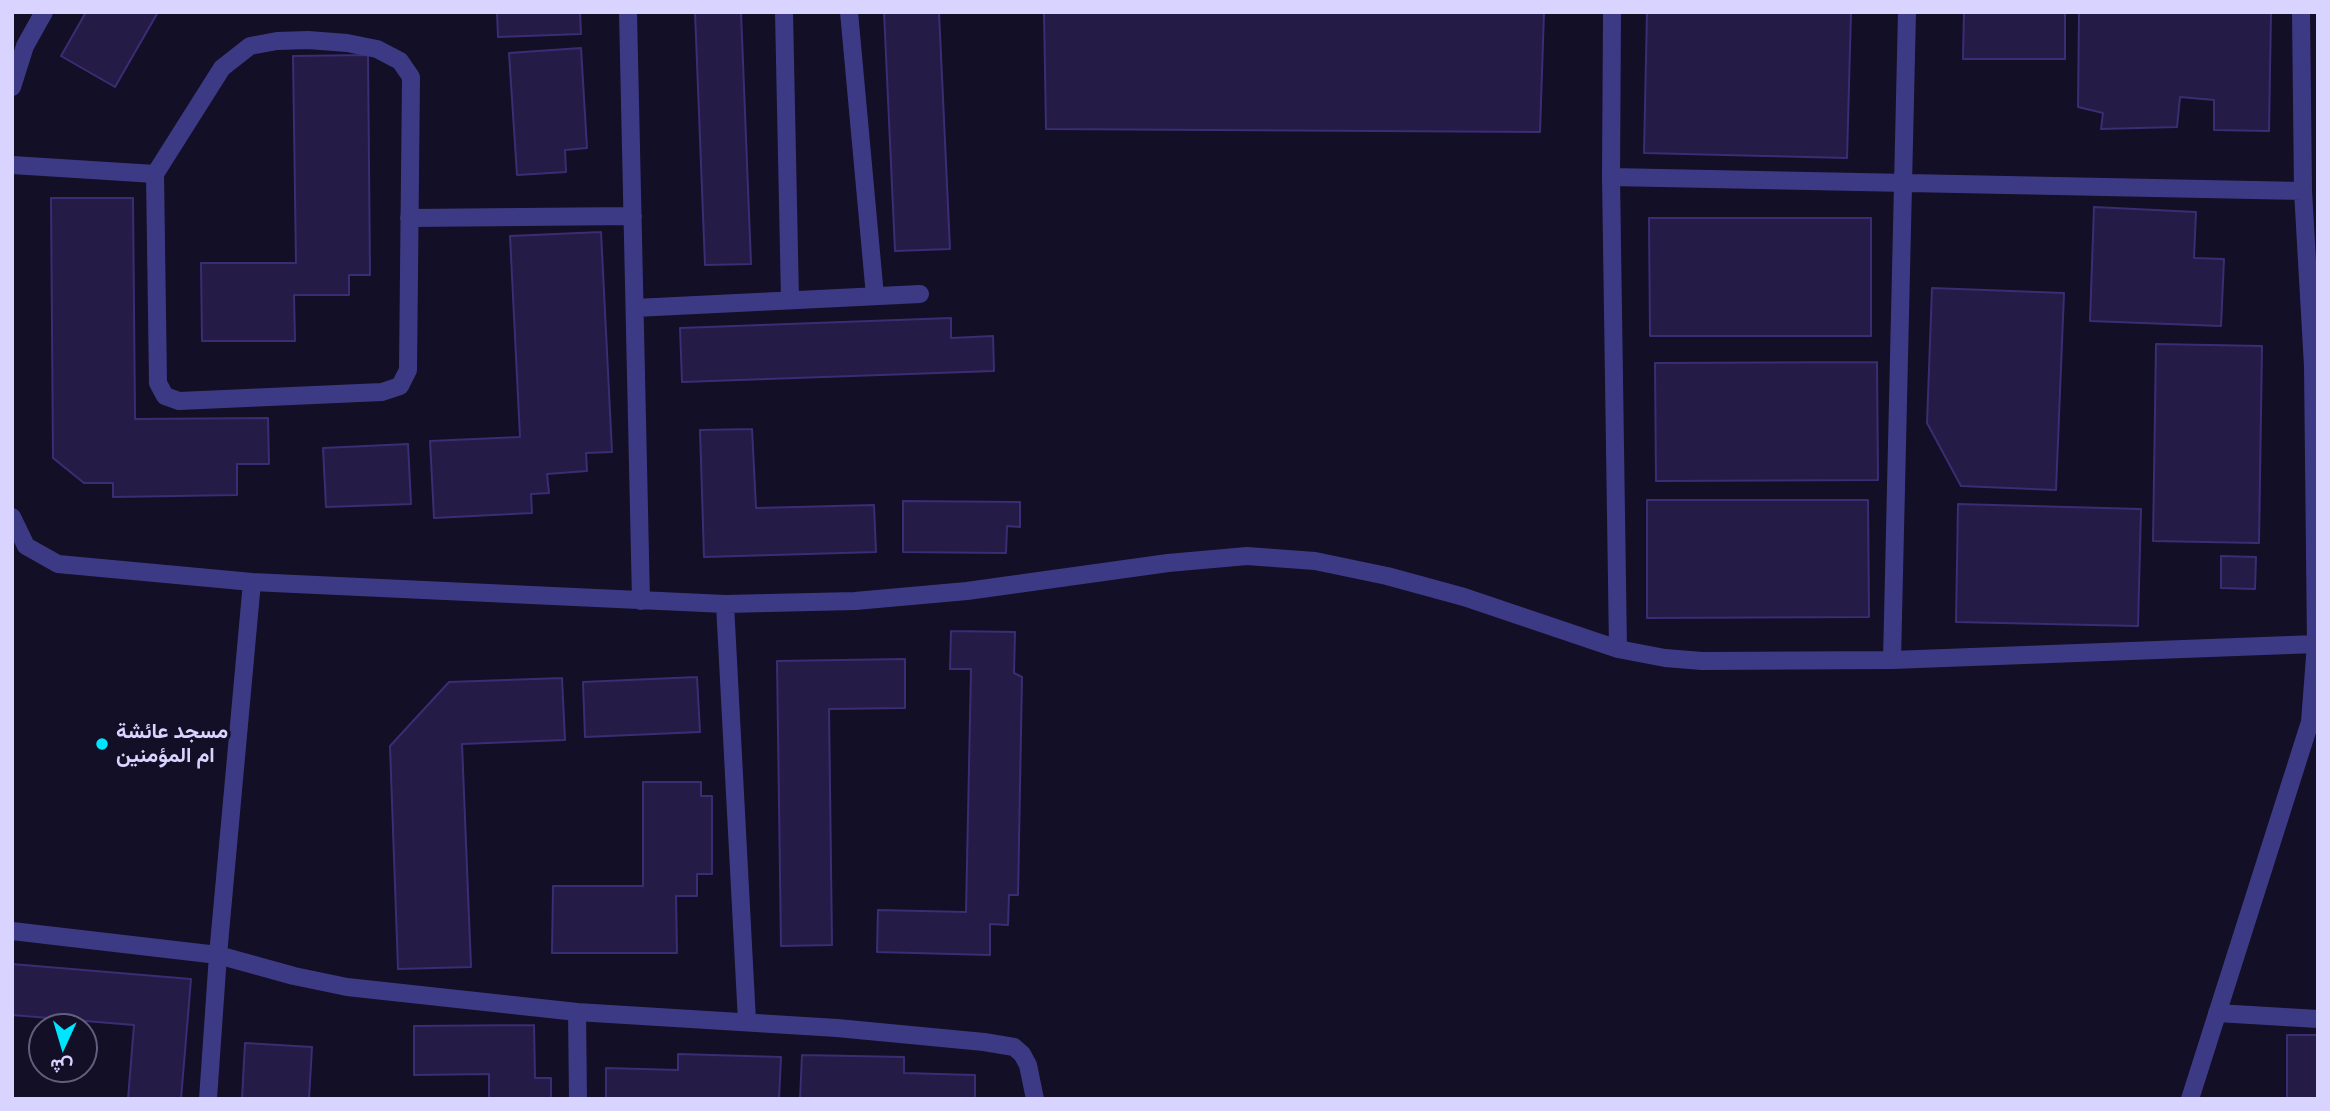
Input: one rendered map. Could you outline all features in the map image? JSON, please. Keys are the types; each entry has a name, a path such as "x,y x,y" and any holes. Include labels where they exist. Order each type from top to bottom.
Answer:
{"street":[{"path":"12,87 25,46 44,12"},
{"path":"628,12 641,601"},
{"path":"783,12 790,300"},
{"path":"849,12 875,296"},
{"path":"1612,12 1611,177 1618,649"},
{"path":"1892,660 1907,12"},
{"path":"2190,1099 2314,722 2316,366 2303,191 2301,12"},
{"path":"308,40 347,43 377,49 400,61 411,77 408,370 400,386 382,392 179,401 165,396 158,383 155,174 222,68 250,46 277,41 308,40"},
{"path":"12,165 155,174"},
{"path":"1611,177 2303,191"},
{"path":"410,218 633,216"},
{"path":"635,308 920,294"},
{"path":"12,517 26,546 58,564 252,582 725,604 868,600 967,591 1168,563 1247,556 1315,561 1387,576 1464,597 1618,649 1665,658 1702,661 1892,660 2316,644"},
{"path":"208,1099 218,955 252,582"},
{"path":"725,604 747,1021"},
{"path":"12,931 218,955 346,987 577,1012 747,1021 971,1040 1014,1047 1028,1065 1035,1099"},
{"path":"577,1012 578,1099"},
{"path":"2217,1013 2318,1019"}],"building":[{"path":"86,12 158,12 115,87 61,56"},
{"path":"497,12 580,12 581,34 498,37"},
{"path":"695,12 741,12 751,264 705,265"},
{"path":"884,12 939,12 950,249 895,251"},
{"path":"1044,12 1544,12 1540,132 1046,129"},
{"path":"1647,12 1851,12 1847,158 1644,153"},
{"path":"1964,12 2065,12 2065,59 1963,59"},
{"path":"2079,12 2271,12 2269,131 2214,130 2214,100 2180,97 2177,127 2101,129 2103,113 2078,107"},
{"path":"581,48 587,148 565,150 566,172 517,175 509,53"},
{"path":"368,55 370,275 349,275 349,295 294,295 295,341 202,341 201,263 296,263 293,56"},
{"path":"51,198 133,198 135,419 268,418 269,464 237,464 237,495 113,497 113,483 84,483 53,458"},
{"path":"2094,207 2196,212 2194,258 2224,259 2221,326 2090,321"},
{"path":"1649,218 1871,218 1871,336 1650,336"},
{"path":"601,232 612,452 586,453 587,471 547,474 549,493 531,494 532,513 434,518 430,441 520,437 510,236"},
{"path":"1932,288 2064,293 2056,490 1961,486 1927,423"},
{"path":"951,318 951,338 993,336 994,371 682,382 680,328"},
{"path":"2156,344 2262,346 2259,543 2153,541"},
{"path":"1877,362 1878,480 1656,481 1655,363"},
{"path":"752,429 756,508 874,505 876,552 704,557 700,430"},
{"path":"408,444 411,504 326,507 323,448"},
{"path":"1647,500 1868,500 1869,617 1647,618"},
{"path":"903,501 1020,502 1020,527 1007,526 1006,553 903,552"},
{"path":"1958,504 2141,509 2138,626 1956,622"},
{"path":"2221,556 2256,557 2255,589 2221,588"},
{"path":"951,631 1015,632 1014,673 1022,677 1018,895 1009,895 1008,925 990,924 990,955 877,952 878,910 966,912 971,669 950,669"},
{"path":"905,659 905,708 829,709 832,945 781,946 777,661"},
{"path":"697,677 700,732 585,737 583,682"},
{"path":"562,678 565,740 462,744 471,967 398,969 390,746 449,682"},
{"path":"643,782 701,782 701,796 712,796 712,874 697,874 697,896 676,896 677,953 552,953 553,886 643,886"},
{"path":"12,964 191,979 181,1099 128,1099 134,1025 98,1022 98,1013 12,1015"},
{"path":"534,1025 535,1078 551,1078 551,1099 489,1099 489,1074 414,1075 414,1026"},
{"path":"2287,1035 2318,1035 2318,1099 2287,1099"},
{"path":"245,1043 312,1047 309,1099 242,1099"},
{"path":"678,1054 781,1057 779,1099 606,1099 606,1068 678,1070"},
{"path":"802,1055 904,1057 904,1073 975,1075 975,1099 800,1099"}],"place":[{"name":"مسجد عائشة ام المؤمنين","path":"102,744"}]}
